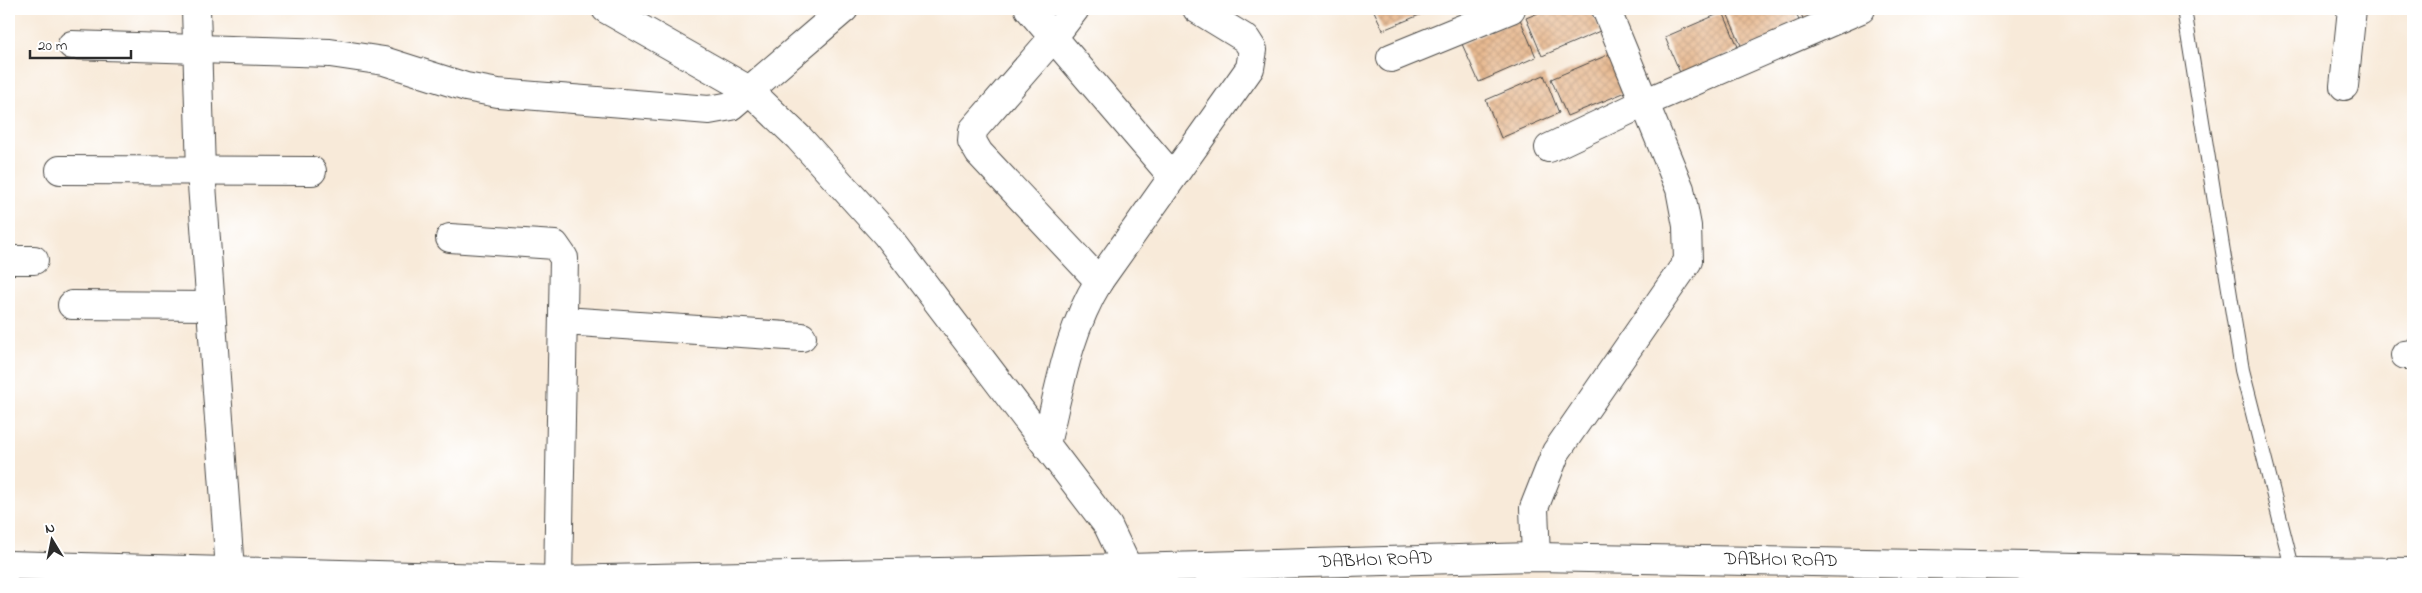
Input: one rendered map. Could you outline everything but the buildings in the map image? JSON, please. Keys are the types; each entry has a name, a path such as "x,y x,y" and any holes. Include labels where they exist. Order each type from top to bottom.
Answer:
{"street":[{"path":"196,9 201,171 230,578"},
{"path":"606,9 749,90 799,138 886,234 1108,526 1129,576"},
{"path":"72,45 330,53 384,61 466,87 498,93 709,110 731,106 844,9"},
{"path":"1028,9 1172,176"},
{"path":"1075,9 1052,39 973,130 972,141 979,153 1099,281"},
{"path":"1046,444 1071,339 1083,307 1172,176 1250,68 1253,50 1246,39 1197,9"},
{"path":"1391,58 1511,9"},
{"path":"1536,557 1534,508 1556,452 1688,261 1687,226 1680,189 1606,9"},
{"path":"1549,148 1644,103 1861,9"},
{"path":"2344,86 2352,9"},
{"path":"60,170 312,171"},
{"path":"450,238 555,245 564,258 558,580"},
{"path":"72,304 211,306"},
{"path":"564,321 802,336"},
{"name":"DABHOI ROAD","path":"9,565 230,578 558,580 1129,576 1536,557 2413,572"}],"lane":[{"path":"2184,9 2242,370 2294,571"}]}
